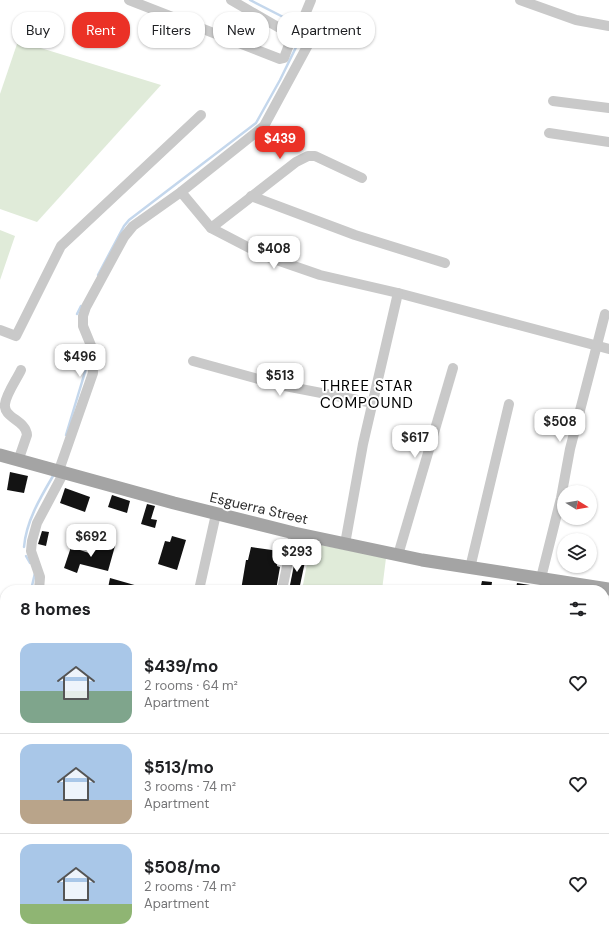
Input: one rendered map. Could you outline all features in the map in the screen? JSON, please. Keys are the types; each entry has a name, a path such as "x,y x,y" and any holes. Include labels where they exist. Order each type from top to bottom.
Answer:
{"main road":[{"name":"Esguerra Street","path":"0,455 61,473 294,533 398,555 470,568 584,585"}],"street":[{"path":"129,0 280,59 284,58 288,48"},
{"path":"232,0 277,25"},
{"path":"306,12 311,0"},
{"path":"520,0 576,20 609,26"},
{"path":"39,585 40,577 31,552 32,541 37,523 61,473 93,373 92,348 83,326 83,316 86,307 129,230 181,192 264,126 306,48"},
{"path":"553,101 609,108"},
{"path":"0,330 16,336 61,246 201,115"},
{"path":"549,133 609,142"},
{"path":"211,228 296,162 308,156 315,156 362,178"},
{"path":"181,192 211,228 265,256 320,275 398,293 609,349"},
{"path":"251,196 355,235 445,263"},
{"path":"345,544 363,444 398,293"},
{"path":"540,578 560,498 570,449 605,314"},
{"path":"193,361 280,386 373,403"},
{"path":"398,555 453,368"},
{"path":"18,461 27,431 22,425 6,413 4,406 21,370"},
{"path":"470,568 509,404"},
{"path":"201,585 216,514"},
{"path":"283,585 294,533"}],"green space":[{"path":"16,48 41,48 161,85 37,222 0,209 0,94"},
{"path":"0,230 15,236 0,280"},
{"path":"311,543 386,558 383,585 303,585"}],"building":[{"path":"10,472 28,476 24,493 7,490"},
{"path":"65,488 90,497 85,512 60,503"},
{"path":"112,495 130,501 127,513 108,507"},
{"path":"147,504 155,506 151,519 157,520 155,528 141,524"},
{"path":"42,531 49,532 46,546 38,544"},
{"path":"172,536 186,540 177,570 158,564 165,541 170,542"},
{"path":"96,541 115,546 108,571 80,564 77,573 64,568 71,547 92,554"},
{"path":"251,547 279,551 277,566 280,567 277,585 242,585 246,560 248,560"},
{"path":"296,555 306,557 300,585 290,585"},
{"path":"110,578 134,585 109,585"},
{"path":"482,581 492,582 492,585 481,585"},
{"path":"517,583 530,585 517,585"}],"waterway":[{"path":"250,0 277,14"},
{"path":"98,275 124,226 129,220 256,123 296,48"},
{"path":"77,314 81,306"},
{"path":"66,435 88,362"},
{"path":"24,547 25,538 31,519 53,476"},
{"path":"26,556 30,563"},
{"path":"32,585 35,573"}],"district":[{"name":"THREE STAR COMPOUND","path":"367,394"}]}
